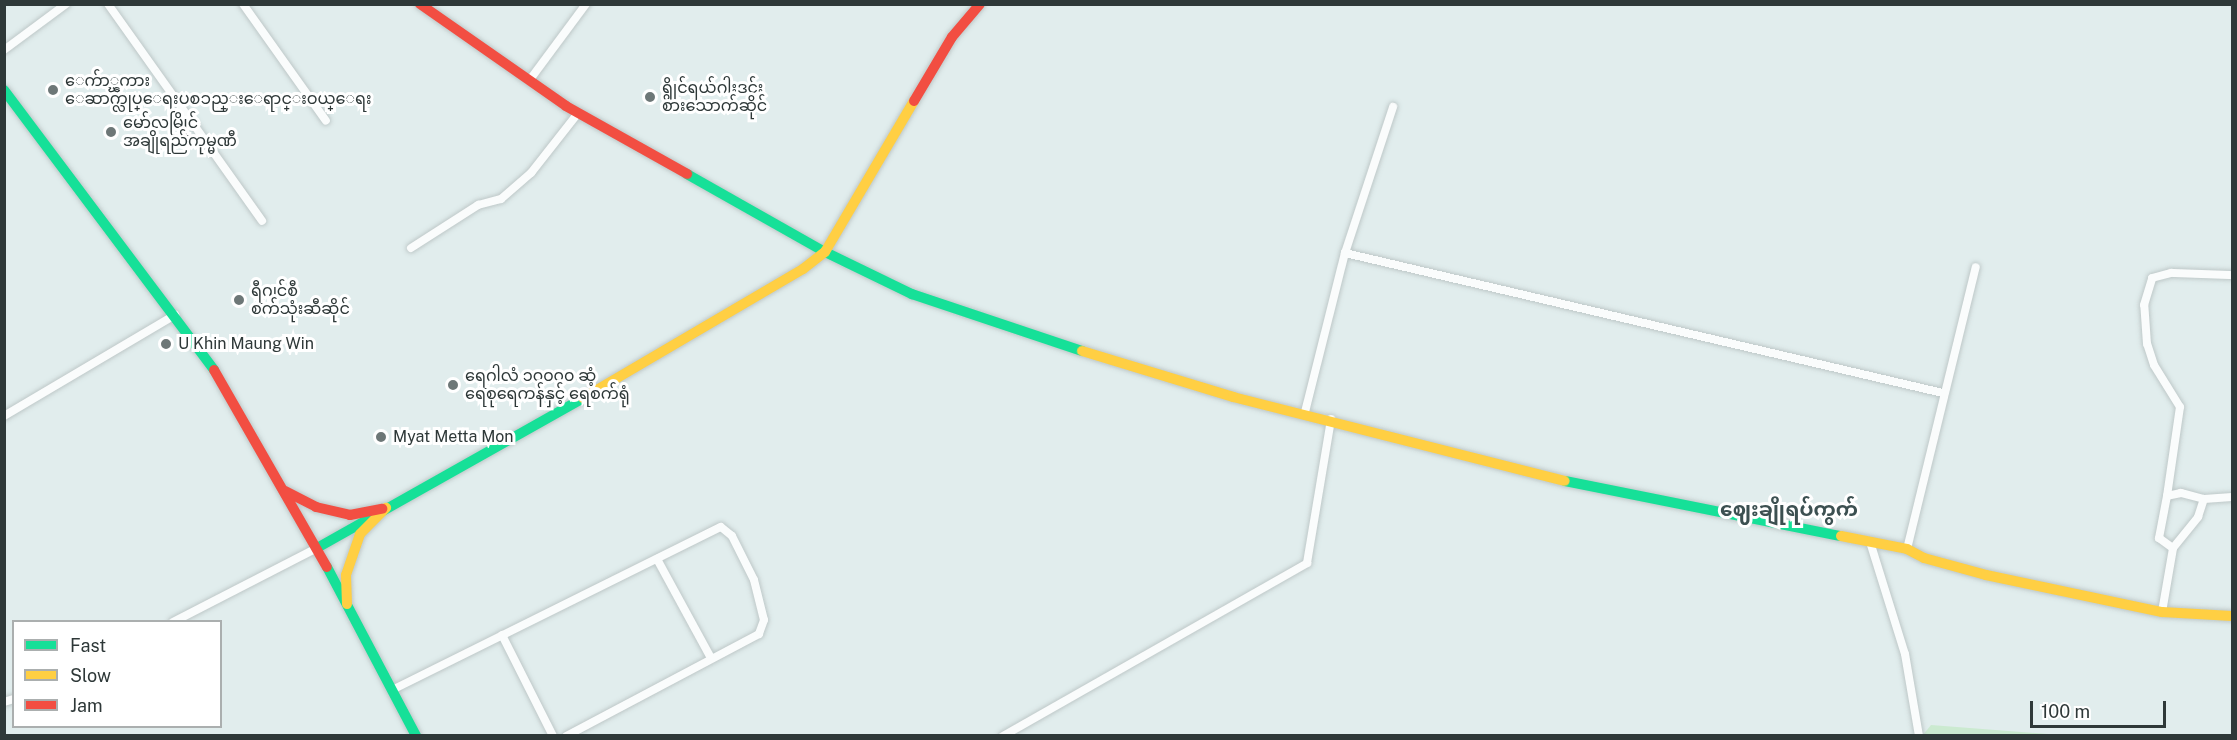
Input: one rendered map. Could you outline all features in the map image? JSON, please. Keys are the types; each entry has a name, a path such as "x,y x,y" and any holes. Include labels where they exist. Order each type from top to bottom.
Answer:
{"main road":[{"path":"420,4 578,113 825,252 912,294 978,320 1233,397 1305,412 1610,492 1871,545 1907,549 1924,558 1986,575 2162,612 2232,616"},
{"path":"317,548 567,407 803,269 825,252 948,44 980,4"},
{"path":"4,90 215,371 317,548 416,735"},
{"path":"285,491 316,507 350,515 386,508"},
{"path":"346,605 346,575 360,534 386,508"}],"street":[{"path":"4,50 66,4"},
{"path":"108,4 262,221"},
{"path":"243,4 326,121"},
{"path":"529,81 585,4"},
{"path":"1305,412 1345,253 1394,107"},
{"path":"411,248 478,205 501,199 531,173 578,113"},
{"path":"1345,253 1943,393"},
{"path":"1907,549 1943,393 1976,267"},
{"path":"2173,548 2159,538 2180,407 2154,365 2147,344 2147,296 2152,278 2171,273 2232,275"},
{"path":"4,416 175,315"},
{"path":"1003,735 1308,563 1331,419"},
{"path":"2167,495 2181,493 2204,499 2232,497"},
{"path":"2162,612 2173,548 2198,517 2204,499"},
{"path":"392,690 721,527 732,536 754,580 764,620 759,634 566,735"},
{"path":"1871,545 1905,654 1919,735"},
{"path":"175,620 317,548"},
{"path":"657,558 711,658"},
{"path":"502,635 553,735"}],"green space":[{"path":"1931,725 2061,735 1922,736"}],"traffic: fast":[{"path":"4,90 214,370"},
{"path":"687,174 825,252 912,294 1082,351"},
{"path":"317,548 583,398"},
{"path":"1565,481 1841,536"},
{"path":"327,567 416,736"}],"traffic: slow":[{"path":"583,398 803,269 825,252 914,101"},
{"path":"1082,351 1233,397 1565,481"},
{"path":"347,604 346,575 360,534 386,508"},
{"path":"1841,536 1907,549 1924,558 1986,575 2162,612 2232,616"}],"traffic: jam":[{"path":"420,4 566,106 687,174"},
{"path":"914,101 952,37 980,4"},
{"path":"214,370 327,567"},
{"path":"285,491 316,507 350,515 382,509"}],"place":[{"name":"ေက်ာ္ၾကား ေဆာက္လုပ္ေရးပစၥည္းေရာင္းဝယ္ေရး","path":"53,90"},
{"name":"ရွိုင်ရယ်ဂါးဒင်း စားသောက်ဆိုင်","path":"650,97"},
{"name":"မော်လမြိုင် အချိုရည်ကုမ္မဏီ","path":"111,132"},
{"name":"ရီဂျင်စီ စက်သုံးဆီဆိုင်","path":"239,300"},
{"name":"U Khin Maung Win","path":"166,344"},
{"name":"ရေဂါလံ ၁၀၀၀၀ ဆံ့ ရေစုရေကန်နှင့် ရေစက်ရုံ","path":"453,385"},
{"name":"Myat Metta Mon","path":"381,437"}],"district":[{"name":"ဈေးချိုရပ်ကွက်","path":"1789,509"}]}
